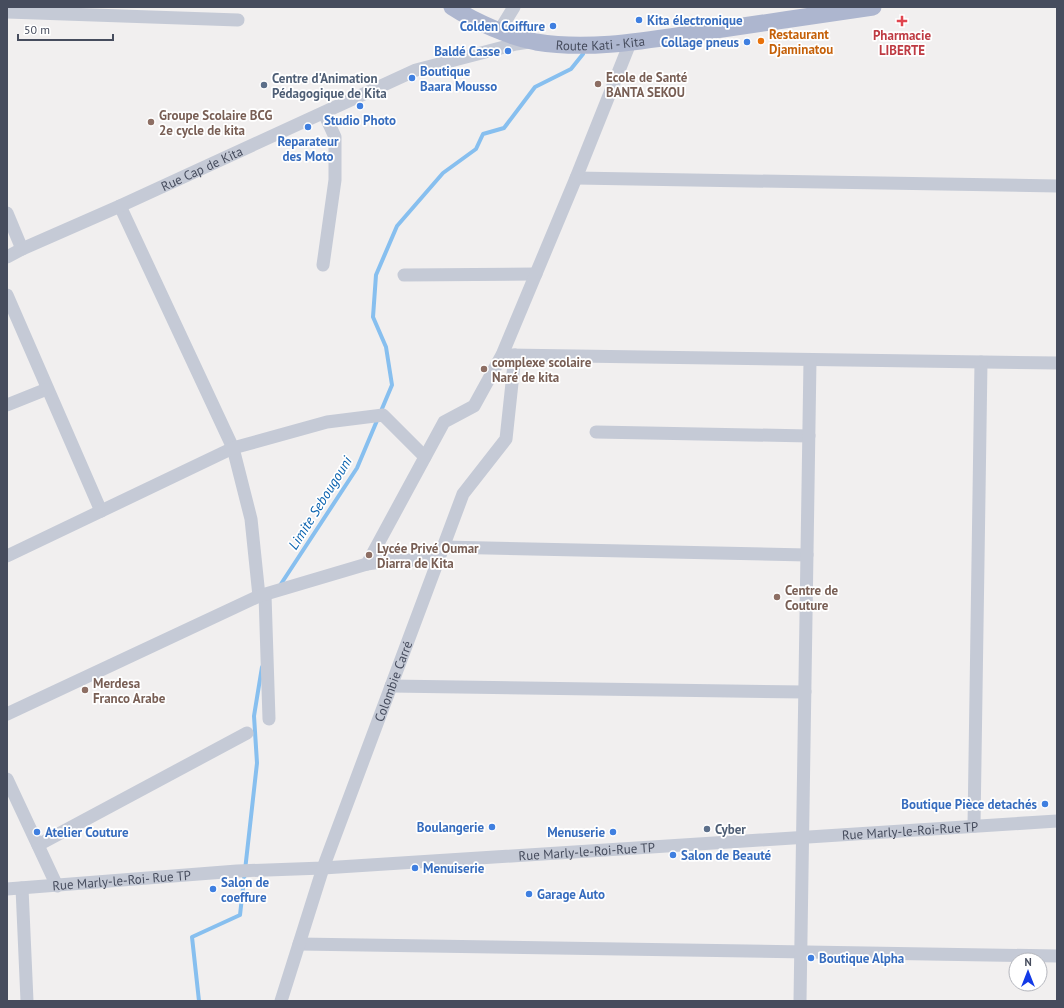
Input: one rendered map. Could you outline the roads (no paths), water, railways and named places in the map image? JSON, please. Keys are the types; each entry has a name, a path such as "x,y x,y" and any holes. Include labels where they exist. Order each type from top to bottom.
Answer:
{"main road":[{"name":"Route Kati - Kita","path":"452,7 465,15 500,30 535,42 568,45 630,42 873,7"}],"street":[{"path":"500,30 514,7"},
{"path":"7,12 238,20"},
{"name":"Rue Cap de Kita","path":"7,257 416,70 516,44 535,42"},
{"path":"367,564 444,422 474,406 508,355 536,274 630,42"},
{"path":"322,265 336,180 336,137 324,113"},
{"path":"576,178 1057,186"},
{"path":"120,206 233,448 251,519 262,595 269,719"},
{"path":"7,213 22,249"},
{"path":"404,275 536,274"},
{"path":"7,295 101,511"},
{"path":"508,355 1057,363"},
{"name":"Colombie Carré","path":"281,1001 323,868 463,494 506,439 508,355"},
{"path":"800,1001 810,360"},
{"path":"974,826 981,362"},
{"path":"7,405 47,389"},
{"path":"7,556 233,448 327,422 383,415 425,457"},
{"path":"596,432 809,436"},
{"path":"443,546 807,555"},
{"path":"7,714 262,595 367,564 394,560 438,560"},
{"path":"391,686 805,692"},
{"path":"38,845 247,733"},
{"path":"7,779 57,886"},
{"name":"Rue Marly-le-Roi-Rue TP","path":"237,871 323,868 1057,821"},
{"name":"Rue Marly-le-Roi- Rue TP","path":"7,889 237,871"},
{"path":"22,888 27,1001"},
{"path":"299,944 1057,956"}],"waterway":[{"name":"Limite Sebougouni","path":"279,587 357,468 392,385 386,347 373,317 376,275 397,226 443,173 476,149 483,134 504,128 535,87 571,69 583,54"},
{"name":"Limite Sebougouni","path":"199,1001 192,937 240,915 257,763 254,716 262,667"}],"place":[{"name":"Kita électronique","path":"639,20"},
{"name":"Pharmacie LIBERTE","path":"902,21"},
{"name":"Colden Coiffure","path":"553,26"},
{"name":"Restaurant Djaminatou","path":"761,41"},
{"name":"Collage pneus","path":"747,42"},
{"name":"Baldé Casse","path":"508,51"},
{"name":"Boutique Baara Mousso","path":"412,78"},
{"name":"Ecole de Santé BANTA SEKOU","path":"598,84"},
{"name":"Centre d'Animation Pédagogique de Kita","path":"264,85"},
{"name":"Studio Photo","path":"360,106"},
{"name":"Groupe Scolaire BCG 2e cycle de kita","path":"151,122"},
{"name":"Reparateur des Moto","path":"308,127"},
{"name":"complexe scolaire Naré de kita","path":"484,369"},
{"name":"Lycée Privé Oumar Diarra de Kita","path":"369,555"},
{"name":"Centre de Couture","path":"777,597"},
{"name":"Merdesa Franco Arabe","path":"85,690"},
{"name":"Boutique Pièce detachés","path":"1045,804"},
{"name":"Boulangerie","path":"492,827"},
{"name":"Cyber","path":"707,829"},
{"name":"Atelier Couture","path":"37,832"},
{"name":"Menuserie","path":"613,832"},
{"name":"Salon de Beauté","path":"673,855"},
{"name":"Menuiserie","path":"415,868"},
{"name":"Salon de coeffure","path":"213,889"},
{"name":"Garage Auto","path":"529,894"},
{"name":"Boutique Alpha","path":"811,958"}]}
